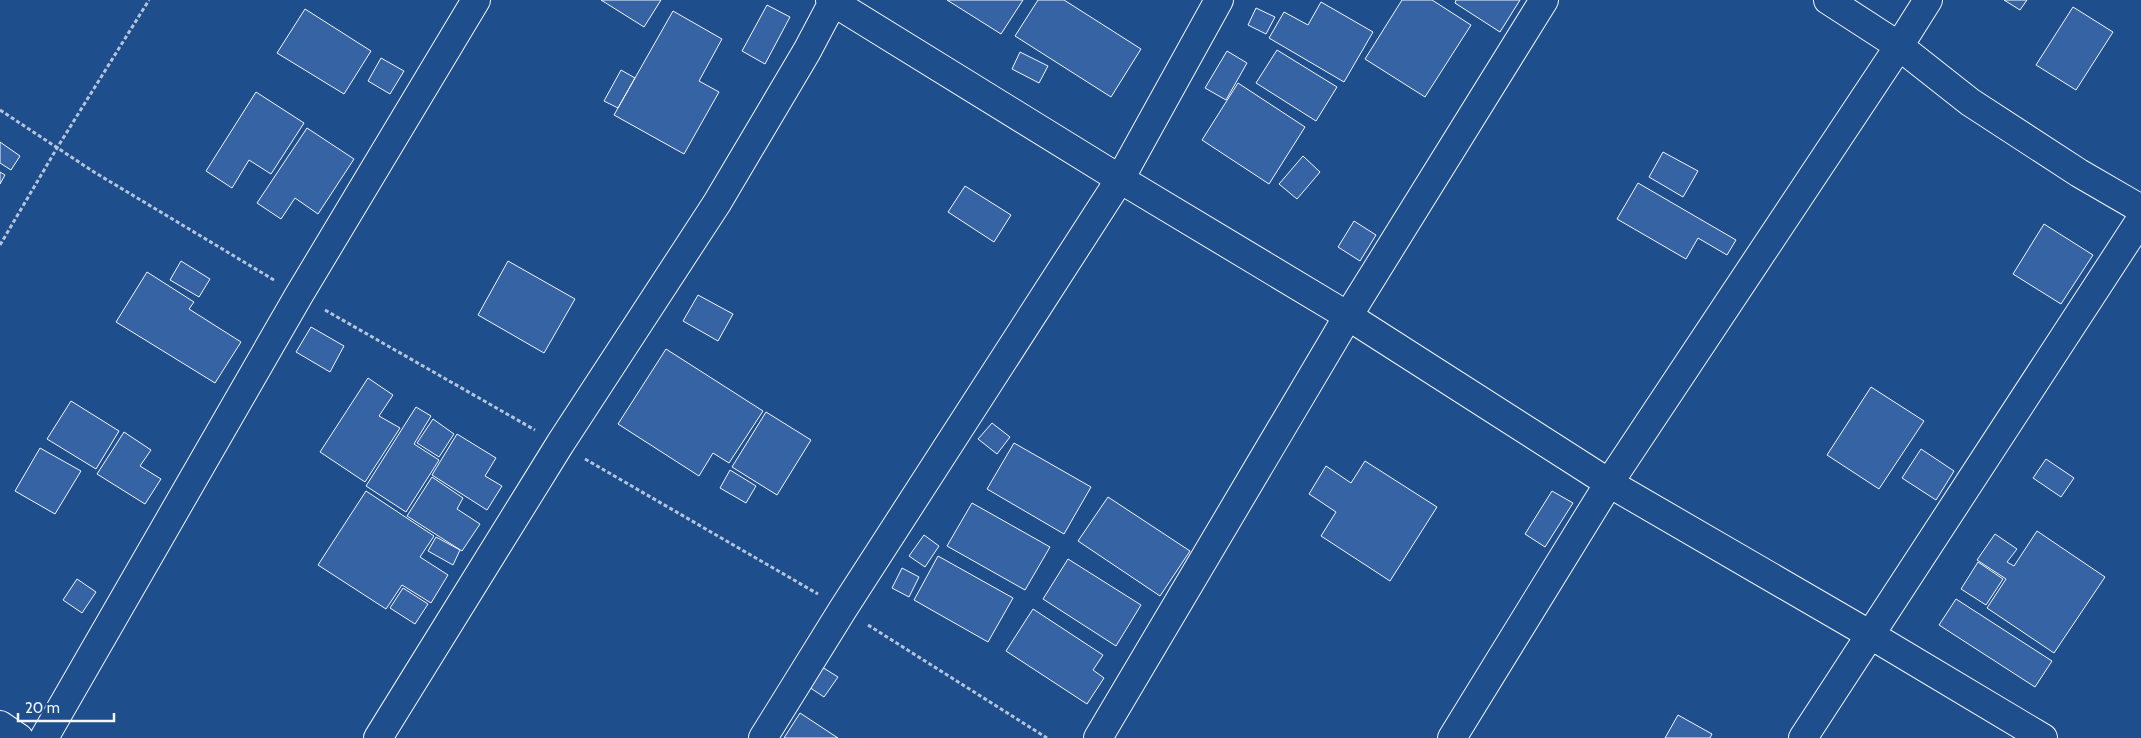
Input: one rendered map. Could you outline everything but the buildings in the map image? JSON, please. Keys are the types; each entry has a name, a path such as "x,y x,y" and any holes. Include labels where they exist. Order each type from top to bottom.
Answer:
{"street":[{"path":"44,738 299,295 476,0"},
{"path":"763,738 843,609 1120,179 1218,0"},
{"path":"1098,738 1348,316 1544,0"},
{"path":"1828,0 1899,46 1970,102 2079,172 2141,209"},
{"path":"1452,738 1609,483 1928,0"},
{"path":"378,738 560,444 717,203 807,51 832,1 1120,179 1348,316 1609,483 2044,738"},
{"path":"1803,738 2141,219"},
{"path":"0,725 19,738"}],"path":[{"path":"0,245 57,148 149,0"},
{"path":"0,110 57,148 299,295 843,609 1047,738"}]}
